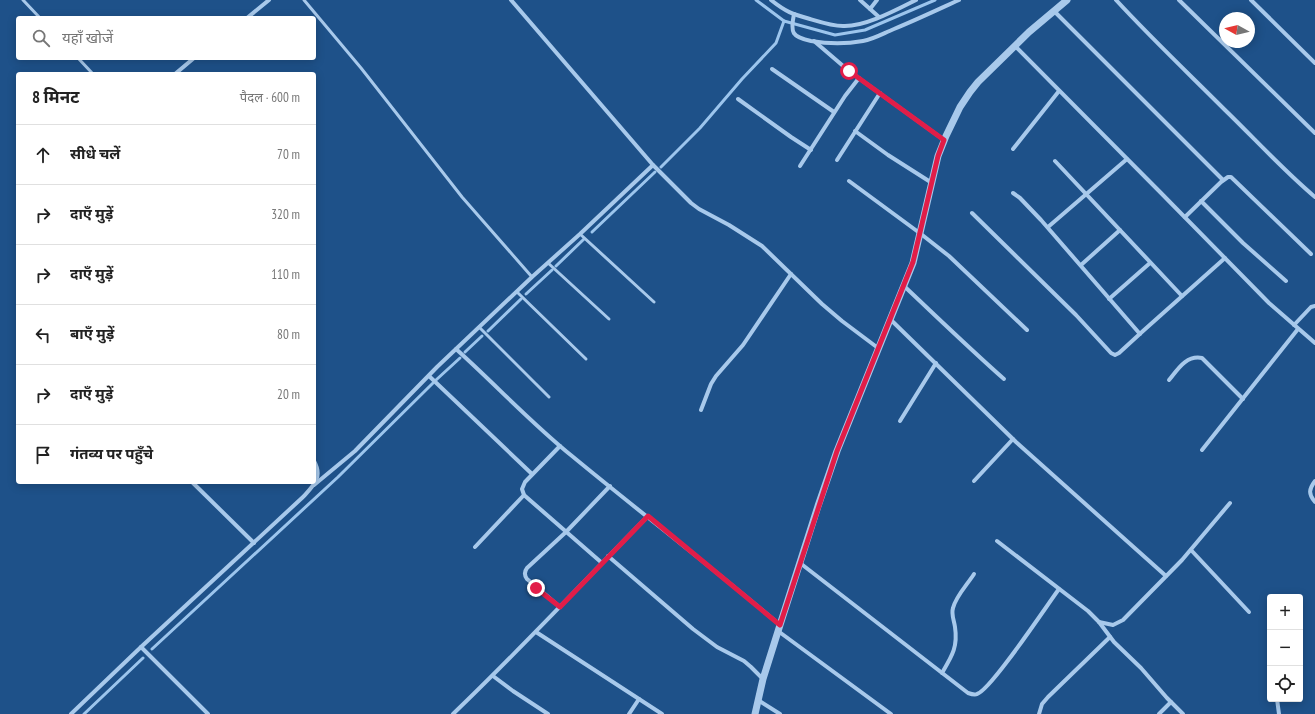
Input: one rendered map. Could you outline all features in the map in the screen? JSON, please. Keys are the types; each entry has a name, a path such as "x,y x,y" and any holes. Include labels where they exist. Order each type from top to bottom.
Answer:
{"street":[{"path":"249,16 269,0"},
{"path":"511,0 653,165 699,209 729,225 762,246 842,321 878,348"},
{"path":"771,0 793,17 844,26 861,23 879,17 916,0"},
{"path":"860,0 879,17"},
{"path":"870,8 877,0"},
{"path":"904,0 908,4"},
{"path":"793,17 791,29 796,36 813,41 844,43 864,41 959,0"},
{"path":"755,714 763,679 837,451 913,262 921,234 938,156 944,140 960,108 978,82 1029,32 1067,0"},
{"path":"1116,0 1268,154 1315,197"},
{"path":"1179,0 1315,134"},
{"path":"1250,0 1315,63"},
{"path":"1054,11 1223,180"},
{"path":"813,41 859,78 944,140"},
{"path":"1015,46 1269,303 1315,343"},
{"path":"177,72 192,60"},
{"path":"772,70 834,112"},
{"path":"800,166 834,112 859,78"},
{"path":"1013,149 1059,91"},
{"path":"837,160 880,93"},
{"path":"738,99 811,150"},
{"path":"855,131 888,155 932,183"},
{"path":"1048,227 1128,159"},
{"path":"1055,161 1182,296"},
{"path":"316,483 355,451 456,349 653,165"},
{"path":"1185,217 1223,180 1228,177 1233,178 1311,254"},
{"path":"849,181 949,256 1027,330"},
{"path":"1013,193 1024,202 1048,227 1140,334"},
{"path":"1201,201 1243,243 1286,281"},
{"path":"972,213 1076,315 1111,353 1115,355 1119,354 1225,258"},
{"path":"1080,265 1120,230"},
{"path":"1109,299 1150,263"},
{"path":"700,410 716,376 744,345 791,274"},
{"path":"903,286 1004,379"},
{"path":"1294,325 1311,307 1315,306"},
{"path":"890,319 1013,439 1166,576"},
{"path":"1202,450 1298,329"},
{"path":"456,349 529,419 560,446 648,516 779,628 889,713"},
{"path":"1169,380 1190,358 1202,358 1243,399"},
{"path":"900,421 936,363"},
{"path":"428,376 532,474"},
{"path":"974,481 1013,439"},
{"path":"560,446 522,486 524,495 602,563"},
{"path":"316,466 318,470 318,477 316,481"},
{"path":"1315,481 1309,492 1311,498 1315,502"},
{"path":"194,484 254,543"},
{"path":"70,714 140,647 254,543 314,485"},
{"path":"560,607 527,579 525,572 527,568 566,532 610,486"},
{"path":"475,547 524,495"},
{"path":"1099,622 1109,625 1117,624 1123,620 1191,550 1230,503"},
{"path":"453,714 493,676 648,516"},
{"path":"997,541 1088,611 1099,622 1110,637 1184,714"},
{"path":"1191,550 1248,612"},
{"path":"608,556 693,629 718,647 744,661 763,679"},
{"path":"800,563 968,693 978,694 986,688 1014,654 1059,589"},
{"path":"942,673 955,649 955,628 952,612 953,607 956,600 974,574"},
{"path":"536,632 662,714"},
{"path":"1039,714 1042,704 1048,697 1110,637"},
{"path":"140,647 208,714"},
{"path":"493,676 513,692 548,714"},
{"path":"629,714 640,699"},
{"path":"758,700 780,714"},
{"path":"1159,714 1171,702"},
{"path":"1277,702 1279,714"}],"lane":[{"path":"23,0 38,16"},
{"path":"304,0 361,68 467,203 532,277"},
{"path":"80,60 91,72"},
{"path":"580,234 654,302"},
{"path":"548,263 609,320"},
{"path":"517,292 586,359"},
{"path":"479,327 549,397"}],"waterway":[{"path":"756,0 784,21 835,35 865,30 935,0"},
{"path":"661,167 700,128 742,79 776,43 784,21"},
{"path":"592,232 655,172"},
{"path":"556,266 584,239"},
{"path":"526,294 552,270"},
{"path":"488,331 521,299"},
{"path":"465,352 482,336"},
{"path":"436,380 460,358"},
{"path":"152,649 338,477 433,383"},
{"path":"84,714 143,658"}],"route":[{"path":"536,588 560,607 648,516 747,596 780,625 837,451 913,262 921,234 938,156 944,140 849,71"}]}
